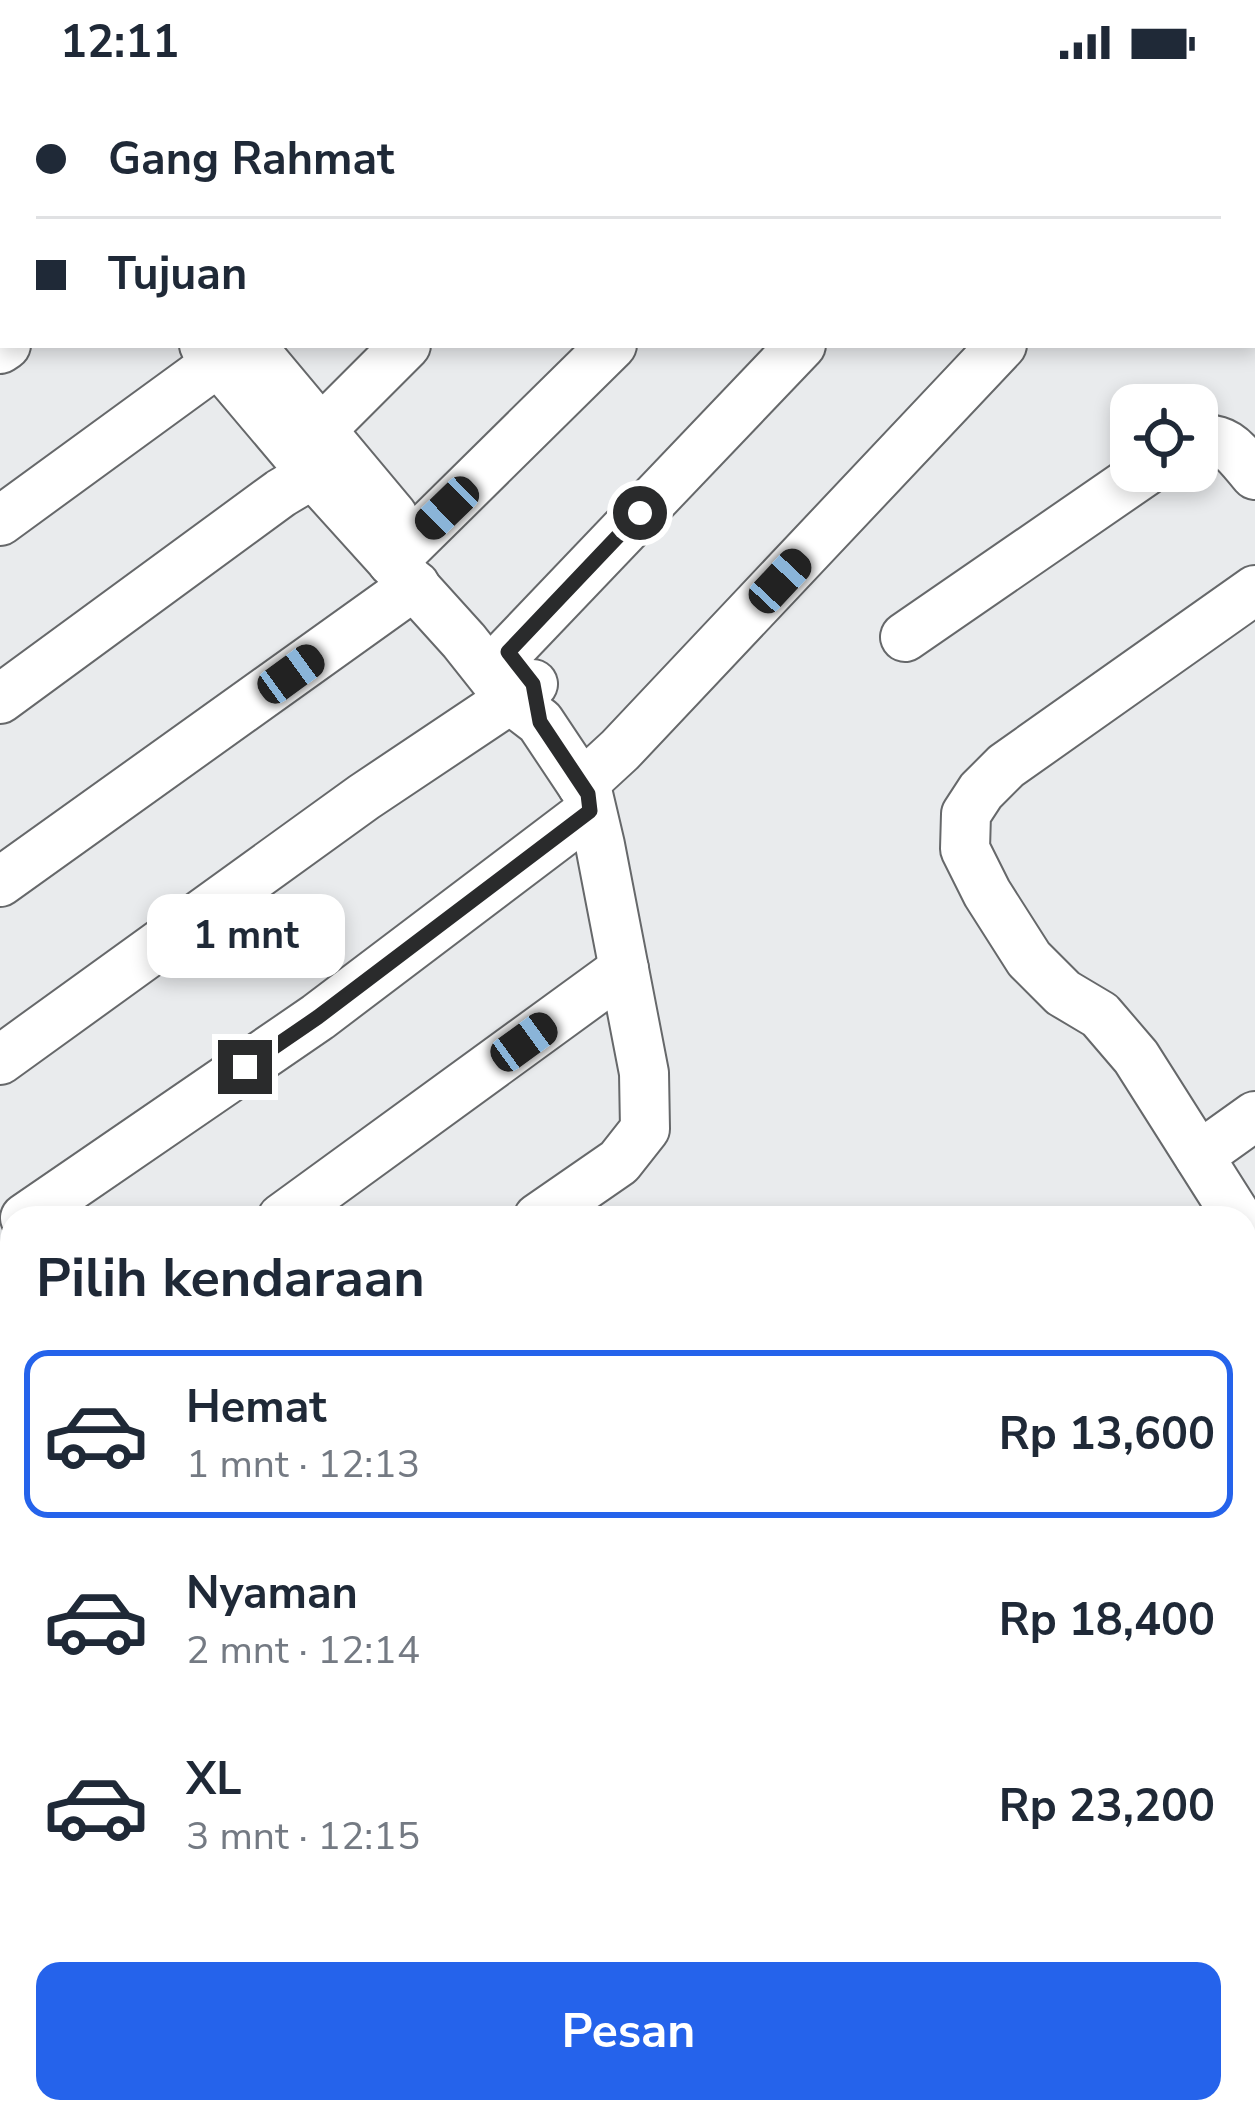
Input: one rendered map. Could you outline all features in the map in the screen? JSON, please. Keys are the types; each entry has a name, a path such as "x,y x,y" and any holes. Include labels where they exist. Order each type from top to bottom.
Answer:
{"street":[{"path":"0,699 281,494 404,348"},
{"path":"0,882 407,563 609,348"},
{"path":"0,1060 346,810 523,690 799,348"},
{"path":"42,1206 318,1017 586,798 620,750 999,348"},
{"path":"0,521 224,351 523,690 586,798 600,845 644,1073 645,1130 619,1162 555,1206"},
{"path":"1218,441 1227,444 1255,475"},
{"path":"905,637 1116,492"},
{"path":"1230,1206 1136,1057 1100,1015 1063,993 1029,958 965,849 966,814 1006,766 1255,590"},
{"path":"298,1206 624,969"},
{"path":"1199,1156 1255,1116"}],"route":[{"path":"245,1067 590,811 588,794 540,722 533,684 508,652 640,513"}]}
